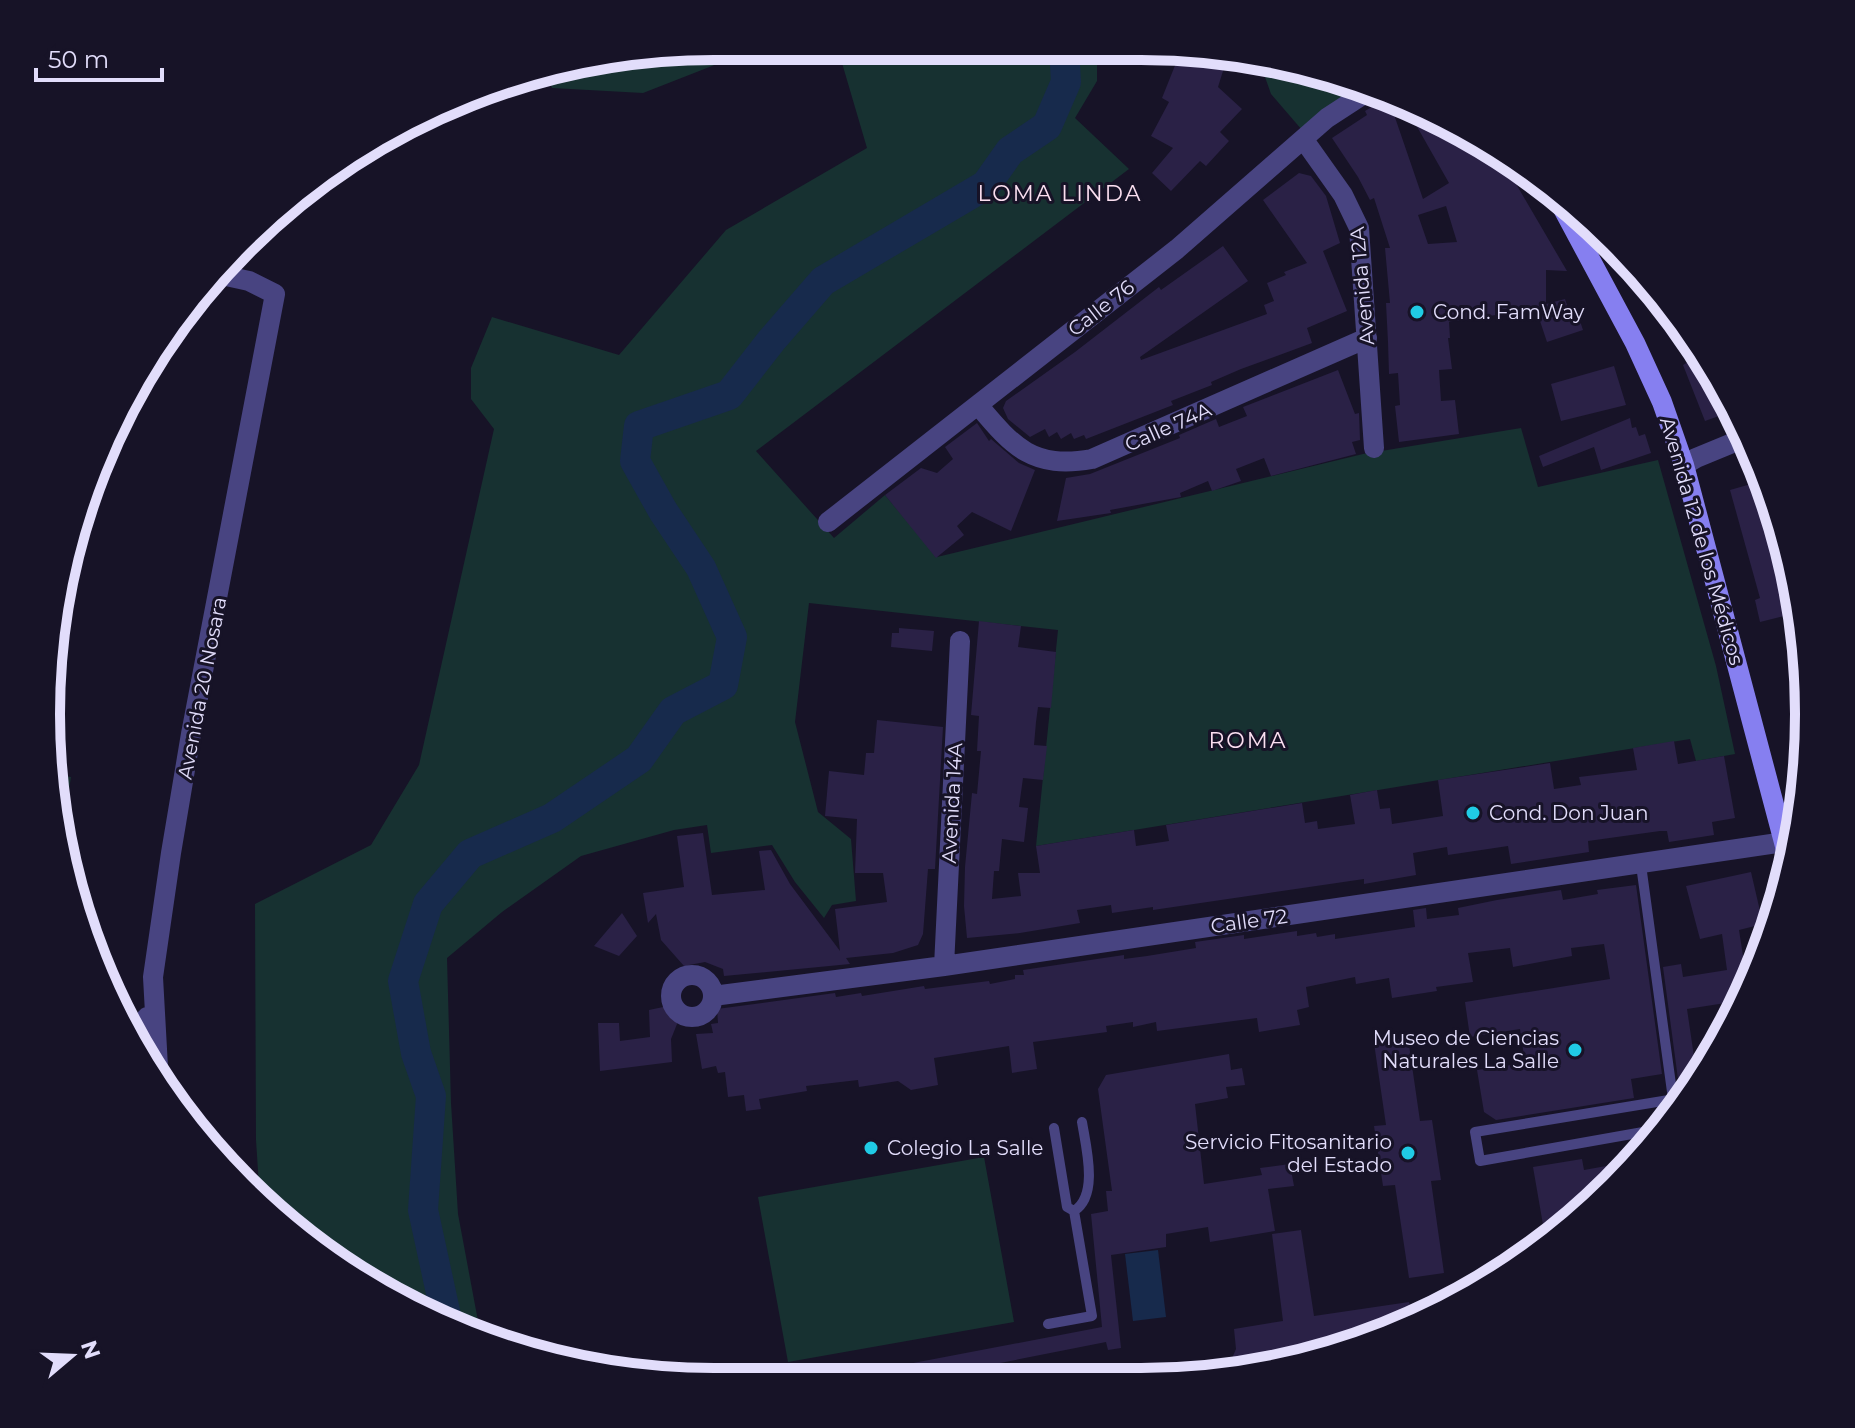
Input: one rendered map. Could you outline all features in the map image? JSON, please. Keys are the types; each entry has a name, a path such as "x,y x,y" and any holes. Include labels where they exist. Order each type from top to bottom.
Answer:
{"main road":[{"name":"Avenida 12 de los Médicos","path":"1569,219 1635,343 1662,402 1684,465 1783,837"}],"street":[{"name":"Calle 76","path":"828,522 1177,249 1327,118 1358,98"},
{"name":"Avenida 12A","path":"1304,140 1353,211 1359,228 1374,448"},
{"name":"Avenida 20 Nosara","path":"157,1056 153,977 191,734 275,294 249,281 228,276"},
{"name":"Calle 74A","path":"978,405 1009,442 1020,449 1050,460 1092,459 1367,338"},
{"path":"1684,465 1735,442"},
{"name":"Avenida 14A","path":"944,966 960,641"},
{"name":"Calle 72","path":"713,996 944,966 1782,842"},
{"path":"144,1033 153,977"}],"lane":[{"path":"1641,865 1672,1095"},
{"path":"1644,1132 1480,1161 1475,1132 1669,1100"},
{"path":"1074,1211 1082,1206 1087,1196 1082,1122"},
{"path":"1054,1128 1067,1207 1074,1211"},
{"path":"1048,1324 1092,1316 1074,1211"}],"green space":[{"path":"727,60 643,93 552,88 549,81 629,66 671,61"},
{"path":"841,60 1097,60 1097,81 1075,118 1129,169 756,451 834,538 885,495 937,557 1363,454 1521,428 1538,487 1658,460 1716,666 1735,754 1696,761 1690,739 1036,846 1058,630 809,603 795,722 818,812 851,839 856,901 832,905 824,918 795,882 772,845 711,853 707,825 674,830 581,856 502,912 447,958 458,1214 478,1323 425,1301 351,1258 316,1233 259,1183 255,904 371,845 419,765 494,429 471,399 471,368 492,317 619,355 726,230 867,148"},
{"path":"1263,72 1347,94 1302,130 1271,94"},
{"path":"63,776 71,777 67,804"},
{"path":"984,1157 1014,1322 788,1362 758,1197"}],"water":[{"path":"1158,1250 1166,1317 1133,1321 1125,1254"}],"building":[{"path":"1171,62 1225,66 1218,87 1242,109 1220,132 1229,141 1206,166 1200,161 1171,191 1152,173 1173,148 1151,136 1169,102 1162,98 1176,63"},
{"path":"1376,104 1393,111 1423,199 1449,183 1413,120 1511,175 1567,271 1546,270 1546,304 1565,299 1570,314 1577,312 1583,330 1547,342 1536,309 1449,322 1452,369 1439,370 1441,401 1455,400 1459,434 1399,442 1395,406 1400,405 1398,373 1389,374 1386,303 1390,303 1385,248 1390,248 1374,198 1370,200 1332,138 1367,115 1365,111","holes":["1446,206 1457,242 1428,244 1418,215"]},
{"path":"1299,173 1311,176 1326,196 1340,243 1323,251 1347,311 1307,328 1312,343 1241,369 1211,382 1212,385 1171,401 1173,405 1086,439 1084,435 1074,439 1071,433 1061,439 1057,432 1049,437 1045,429 1030,437 1008,419 1003,408 1006,401 1159,287 1161,290 1223,246 1248,281 1140,357 1141,360 1267,314 1264,305 1274,301 1267,283 1307,263 1263,200"},
{"path":"1676,338 1722,415 1705,421 1683,365 1688,362"},
{"path":"1614,366 1626,405 1561,421 1551,384"},
{"path":"1338,370 1355,414 1359,413 1360,440 1352,442 1356,454 1271,476 1264,458 1236,469 1241,481 1212,491 1208,481 1180,493 1181,497 1110,510 1111,513 1057,521 1066,478 1090,474 1180,438 1179,435 1216,419 1219,427 1247,416 1243,407"},
{"path":"1630,418 1632,428 1636,427 1639,436 1645,434 1651,453 1601,470 1594,447 1543,467 1539,456"},
{"path":"977,423 989,441 991,439 1019,463 1035,470 1011,531 972,512 957,526 964,535 936,558 885,495 921,468 937,473 953,459 945,447"},
{"path":"1752,484 1773,545 1787,615 1760,622 1755,600 1760,598 1730,490"},
{"path":"979,621 1021,626 1018,647 1056,652 1051,708 1038,707 1036,722 1034,745 1047,746 1043,780 1023,778 1019,807 1028,808 1024,842 1002,839 999,871 994,871 992,899 1021,896 1018,873 1040,873 1036,846 1134,830 1136,846 1169,841 1166,825 1302,803 1305,823 1317,821 1318,829 1355,824 1350,795 1377,790 1380,809 1390,808 1392,824 1443,816 1438,780 1550,763 1554,789 1581,785 1579,777 1637,770 1633,748 1674,741 1678,764 1724,756 1735,818 1712,822 1714,835 1669,842 1667,831 1660,831 1588,841 1589,852 1511,864 1508,846 1448,855 1447,847 1413,853 1416,875 1364,884 1364,879 1153,910 1153,907 1112,913 1111,905 1077,910 1080,923 967,938 965,867 972,793 977,794 981,751 977,751 979,716 971,715"},
{"path":"899,628 934,631 932,651 891,647 892,633 899,633"},
{"path":"877,720 943,727 935,869 928,869 923,934 918,945 893,953 846,958 850,964 724,976 723,969 705,962 684,966 661,940 656,914 648,923 643,893 684,887 677,836 703,833 712,895 765,890 759,851 771,850 790,884 840,951 835,909 887,902 883,873 855,873 857,819 825,816 829,771 864,775 866,753 874,753"},
{"path":"1751,872 1762,919 1760,925 1739,930 1744,965 1728,1003 1687,1009 1695,1061 1684,1078 1678,1079 1663,967 1681,964 1683,977 1727,970 1722,934 1700,939 1686,886"},
{"path":"1636,885 1662,1074 1631,1079 1634,1098 1496,1120 1484,1112 1477,1070 1525,1063 1520,1029 1470,1037 1465,1002 1610,979 1604,944 1571,948 1572,956 1513,967 1510,948 1468,953 1473,982 1392,998 1389,978 1356,984 1355,977 1306,987 1309,1007 1297,1010 1300,1025 1259,1032 1257,1018 1157,1031 1156,1022 1133,1027 1133,1022 1106,1026 1107,1032 1033,1042 1037,1069 1012,1073 1009,1046 934,1058 938,1085 911,1090 898,1081 859,1087 858,1080 806,1086 807,1091 759,1099 761,1109 746,1111 744,1095 728,1097 725,1072 718,1073 716,1066 702,1069 696,1034 713,1033 711,1024 718,1023 717,1009 835,993 836,997 861,993 862,996 924,986 925,989 989,981 990,984 1015,979 1015,975 1024,975 1023,970 1124,955 1124,959 1147,956 1196,948 1195,942 1244,935 1244,939 1297,931 1297,936 1335,934 1335,939 1415,927 1413,910 1426,908 1427,919 1459,915 1458,908 1497,900 1561,890 1563,900 1598,894 1597,890"},
{"path":"622,913 637,936 619,956 594,946"},
{"path":"668,1006 679,1019 671,1039 672,1062 600,1071 598,1023 619,1023 620,1041 650,1037 649,1010"},
{"name":"Servicio Fitosanitario del Estado","path":"1408,1038 1420,1121 1432,1120 1441,1180 1431,1181 1444,1273 1409,1278 1395,1185 1383,1186 1374,1126 1386,1125 1374,1043"},
{"path":"1229,1054 1231,1070 1242,1068 1245,1085 1226,1087 1228,1098 1195,1104 1204,1184 1262,1175 1260,1168 1290,1164 1294,1186 1268,1189 1275,1231 1210,1242 1208,1227 1166,1234 1166,1247 1111,1255 1121,1348 1108,1350 1106,1342 974,1368 909,1368 908,1364 1102,1327 1091,1214 1108,1211 1106,1191 1112,1191 1098,1089 1106,1075"},
{"path":"1582,1159 1584,1170 1614,1165 1544,1229 1533,1167"},
{"path":"1301,1230 1314,1316 1409,1302 1411,1309 1310,1346 1231,1361 1236,1349 1234,1329 1283,1321 1272,1234"}],"waterway":[{"path":"445,1310 423,1210 431,1096 416,1053 403,981 428,904 470,854 552,818 639,759 673,711 723,685 732,637 701,568 663,511 635,461 639,426 729,395 823,281 986,185 1010,151 1047,126 1066,82 1065,60"}],"place":[{"name":"Cond. FamWay","path":"1417,312"},
{"name":"Cond. Don Juan","path":"1473,813"},
{"name":"Museo de Ciencias Naturales La Salle","path":"1575,1050"},
{"name":"Colegio La Salle","path":"871,1148"},
{"name":"Servicio Fitosanitario del Estado","path":"1408,1153"}],"district":[{"name":"LOMA LINDA","path":"1060,193"},
{"name":"ROMA","path":"1248,740"}]}
